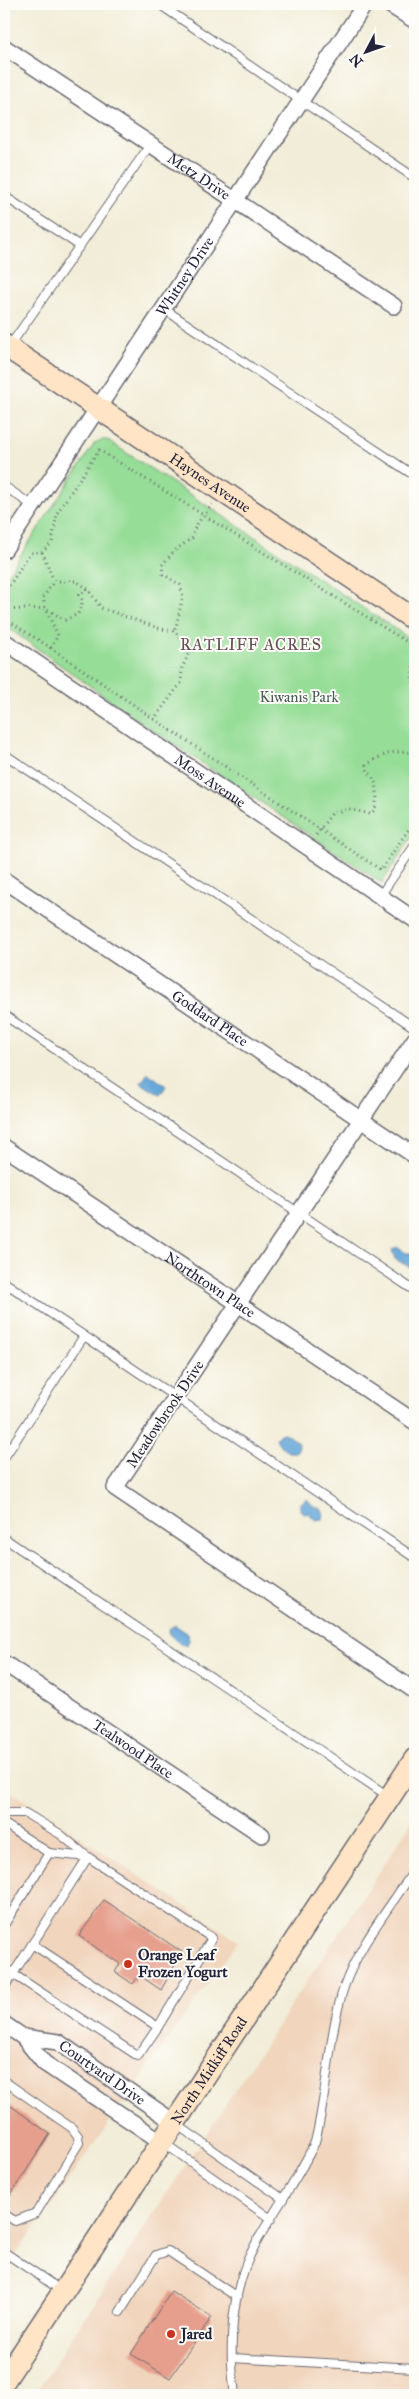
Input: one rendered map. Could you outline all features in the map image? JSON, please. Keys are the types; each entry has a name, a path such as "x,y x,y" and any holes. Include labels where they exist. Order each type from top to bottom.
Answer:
{"main road":[{"name":"Haynes Avenue","path":"6,347 415,620"},
{"name":"North Midkiff Road","path":"10,2369 64,2292 415,1759"},
{"path":"8,2395 10,2369"}],"street":[{"name":"Whitney Drive","path":"4,550 365,4"},
{"path":"388,4 415,21"},
{"name":"Metz Drive","path":"4,47 394,306"},
{"name":"Moss Avenue","path":"4,641 415,920"},
{"name":"Goddard Place","path":"4,880 415,1156"},
{"name":"Meadowbrook Drive","path":"415,1039 115,1488 415,1691"},
{"name":"Northtown Place","path":"4,1147 415,1422"},
{"name":"Tealwood Place","path":"4,1663 262,1835"},
{"name":"Courtyard Drive","path":"4,2024 23,2037 44,2064 162,2142"},
{"name":"Courtyard Drive","path":"23,2037 58,2042 175,2123"}],"lane":[{"path":"159,4 415,178"},
{"path":"6,347 80,246 150,145"},
{"path":"4,196 80,246"},
{"path":"164,309 415,476"},
{"path":"4,486 33,506"},
{"path":"4,754 415,1028"},
{"path":"380,896 415,845"},
{"path":"4,1015 415,1291"},
{"path":"4,1282 415,1558"},
{"path":"4,1458 84,1336"},
{"path":"4,1538 389,1797"},
{"path":"4,1813 25,1813 60,1834 88,1857 212,1938 158,2027 138,2056 13,1974"},
{"path":"4,1828 6,1825 48,1853 88,1857"},
{"path":"4,1925 48,1853"},
{"path":"4,1988 88,1857"},
{"path":"225,2395 235,2395 232,2358 237,2297 241,2280 255,2245 306,2162 315,2142 340,2002 349,1974 415,1869"},
{"path":"32,1944 158,2027"},
{"path":"4,2081 72,2128 78,2136 79,2143 36,2213 15,2221 4,2214"},
{"path":"175,2123 283,2199"},
{"path":"162,2142 272,2219"},
{"path":"120,2312 156,2255 168,2251 237,2297"},
{"path":"4,2252 64,2292"},
{"path":"232,2358 415,2368"}],"path":[{"path":"4,594 30,553 42,552 52,543 57,513 99,450 415,647"},
{"path":"175,631 183,596 180,585 163,574 162,565 174,551 192,538 194,526 205,515 220,490"},
{"path":"42,552 54,581"},
{"path":"54,581 76,581 88,590 101,608 161,629 175,631 185,643 188,655 182,668 181,682 141,734"},
{"path":"51,648 58,635 42,598 54,581"},
{"path":"4,610 45,608 65,620 78,614 83,601 79,595 88,590"},
{"path":"4,618 381,870 415,820"},
{"path":"415,652 412,676 415,690"},
{"path":"415,748 412,753 415,765"},
{"path":"310,848 319,829 332,812 349,809 370,814 375,810 377,792 375,781 367,771 366,765 377,758 400,750 412,753"}],"shaded area":[{"path":"4,1787 238,1941 4,2271"},
{"path":"415,1817 415,2395 34,2395 391,1854"}],"green space":[{"name":"Kiwanis Park","path":"107,440 415,642 415,832 382,883 145,725 4,625 4,580 95,443"}],"water":[{"path":"148,1073 166,1086 160,1095 141,1083"},
{"path":"397,1247 405,1253 413,1253 415,1255 415,1266 411,1268 395,1259 392,1250"},
{"path":"284,1433 297,1441 299,1447 296,1452 288,1452 279,1444 276,1438"},
{"path":"307,1499 313,1506 322,1509 324,1515 322,1519 315,1520 308,1513 304,1514 300,1510 300,1504"},
{"path":"175,1625 188,1634 189,1641 186,1645 180,1644 168,1633 169,1629"}],"building":[{"path":"104,1900 182,1952 161,1990 139,1975 133,1984 115,1972 120,1964 79,1936"},
{"path":"4,2101 50,2134 4,2205"},
{"path":"171,2291 212,2317 170,2378 131,2354"}],"place":[{"name":"Orange Leaf Frozen Yogurt","path":"128,1964"},
{"name":"Jared","path":"171,2334"}],"district":[{"name":"RATLIFF ACRES","path":"251,644"}]}
